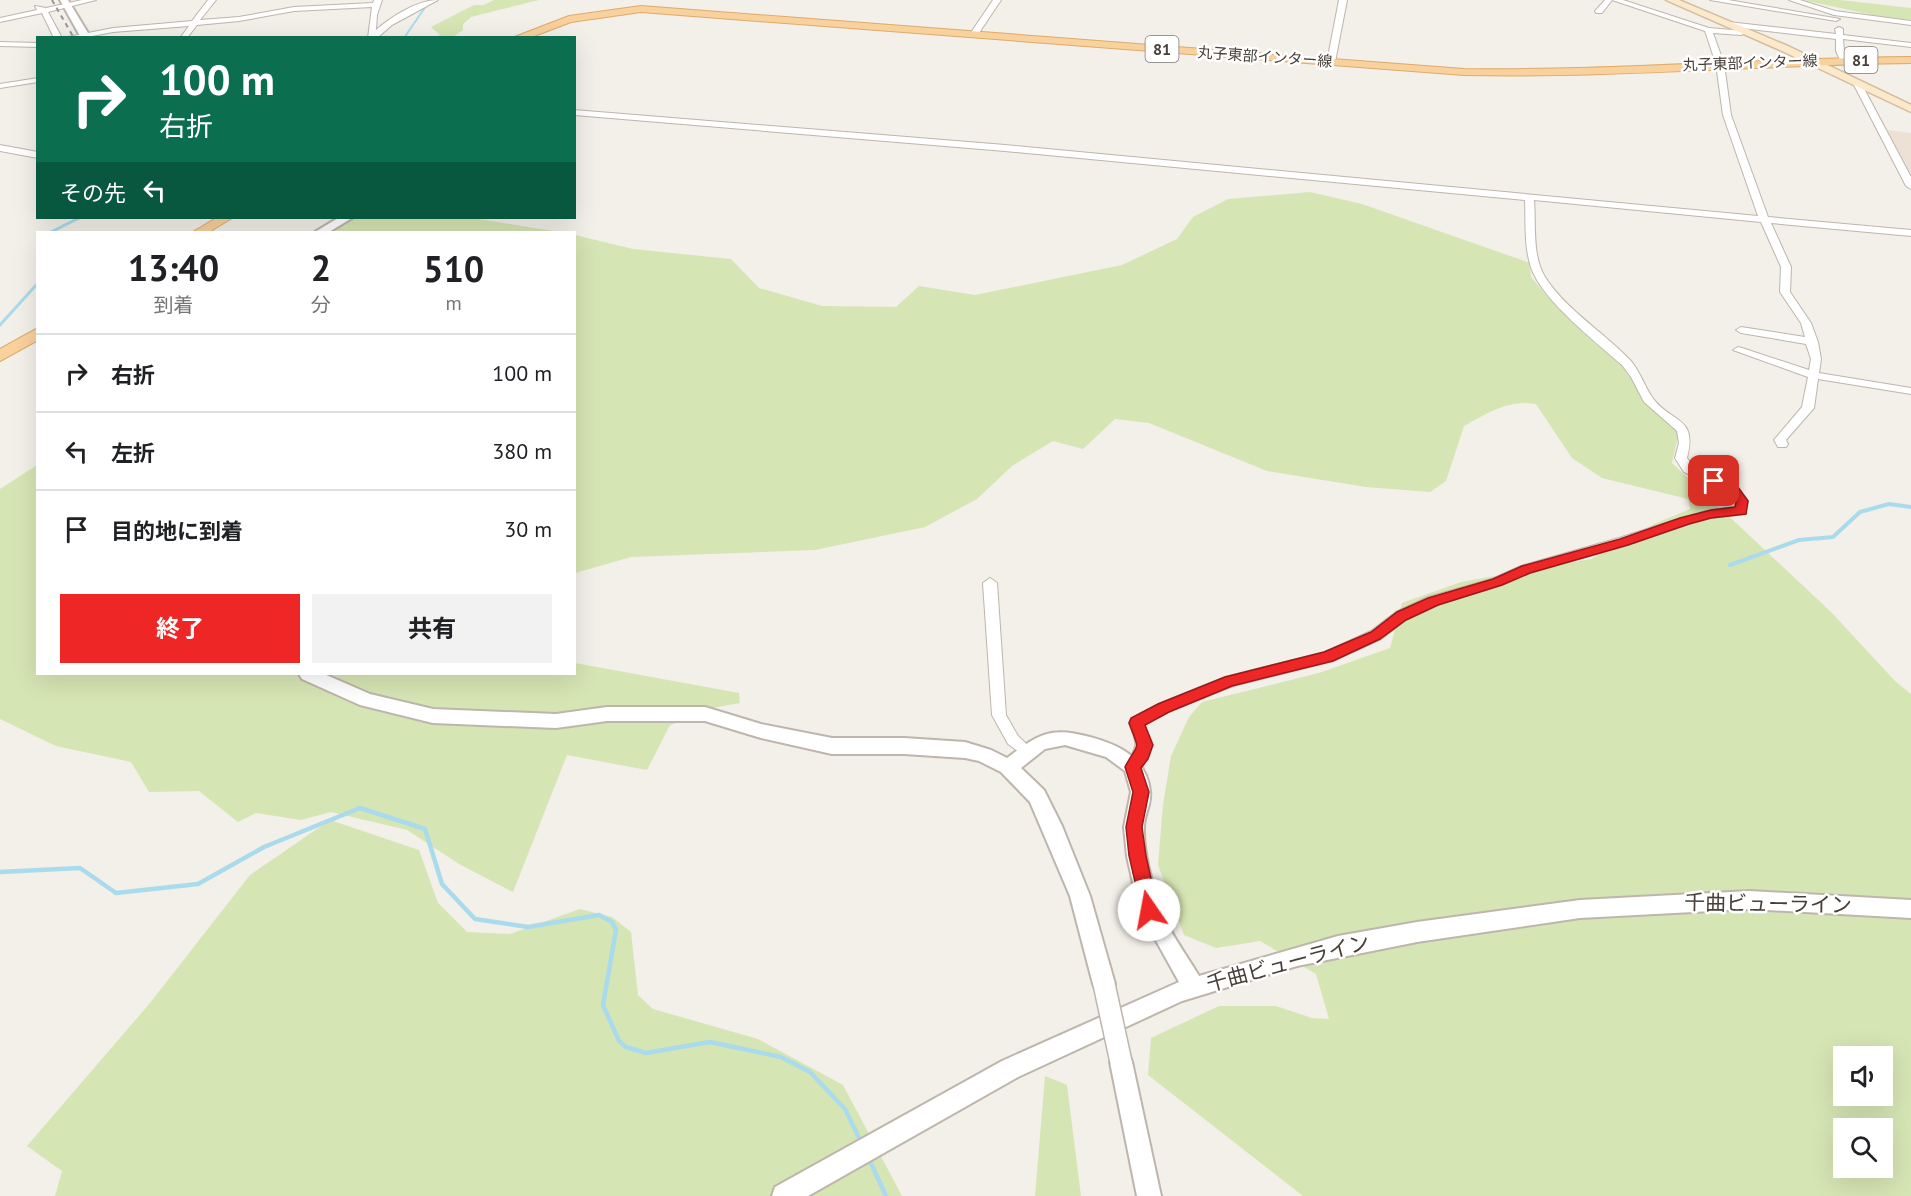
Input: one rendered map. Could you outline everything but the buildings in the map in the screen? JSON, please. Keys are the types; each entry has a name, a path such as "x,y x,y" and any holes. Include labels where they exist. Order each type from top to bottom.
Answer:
{"main road":[{"path":"1671,0 1811,61 1911,109"},
{"name":"丸子東部インター線","path":"521,36 568,19 641,9 1501,73 1811,61 1911,60"},
{"path":"201,231 217,219"},
{"path":"0,356 36,334"}],"street":[{"path":"0,12 92,0"},
{"path":"185,36 212,0"},
{"path":"374,36 389,23 434,0"},
{"path":"974,34 997,0"},
{"path":"1331,62 1343,0"},
{"path":"1599,11 1609,0"},
{"path":"1616,0 1708,30 1746,32"},
{"path":"1714,0 1835,16 1911,23"},
{"path":"1793,0 1835,16"},
{"path":"66,3 85,36 196,21 239,19 294,9 377,3 372,36"},
{"path":"0,20 42,6"},
{"path":"42,6 57,36"},
{"path":"1835,16 1840,37 1838,47 1844,60"},
{"path":"1728,24 1911,45"},
{"path":"1708,30 1720,64 1727,115 1765,221 1785,267 1785,292 1806,322 1813,342 1816,359 1808,395 1808,408 1780,440 1782,444"},
{"path":"0,44 36,45"},
{"path":"0,86 36,80"},
{"path":"1857,83 1911,186"},
{"path":"576,112 1005,148 1911,233"},
{"path":"3,150 36,155"},
{"path":"1132,767 1143,755 1145,745 1137,723 1199,693 1230,681 1328,657 1376,635 1401,616 1433,601 1497,582 1526,569 1566,560 1711,514 1741,511 1742,501 1734,490 1688,469 1681,458 1685,443 1683,430 1648,400 1636,376 1626,363 1540,280 1535,265 1529,197"},
{"path":"323,231 344,219"},
{"path":"1742,330 1813,342"},
{"path":"1738,350 1814,375 1911,391"},
{"path":"990,583 999,715 1013,740 1027,752"},
{"path":"310,675 366,700 433,716 556,721 607,714 705,714 761,731 832,746 904,746 965,750 984,755 1008,767 1037,796 1052,826 1080,896 1104,984 1149,1196"},
{"path":"1008,767 1040,743 1065,738 1112,751 1132,767 1141,792 1134,827 1137,856 1149,910 1194,988"},
{"name":"千曲ビューライン","path":"784,1196 1010,1069 1179,992 1338,946 1580,909 1750,900 1911,909"}],"shaded area":[{"path":"1887,130 1911,133 1911,175"}],"green space":[{"path":"494,0 539,0 471,17 463,24 463,30 454,36 438,36 440,35 431,27 474,5 484,5"},
{"path":"1803,0 1840,0 1911,8 1911,20 1877,16"},
{"path":"1310,192 1362,204 1530,263 1531,277 1548,297 1610,351 1680,428 1672,463 1831,612 1896,682 1911,694 1911,1196 1303,1196 1148,1075 1151,1038 1219,1006 1276,1006 1312,1018 1329,1019 1316,974 1260,941 1216,948 1184,935 1158,865 1163,805 1171,756 1189,717 1202,702 1319,673 1390,648 1402,603 1461,582 1591,559 1654,524 1690,509 1688,499 1602,478 1572,458 1536,404 1508,405 1464,426 1446,481 1430,492 1366,487 1267,471 1149,423 1115,419 1083,449 1053,441 1012,466 977,499 925,527 815,550 631,557 576,573 576,235 633,249 731,259 759,288 822,306 896,307 919,286 975,295 1122,265 1177,239 1193,217 1228,199"},
{"path":"344,219 478,219 554,231 326,231"},
{"path":"36,466 36,675 576,675 576,663 739,693 740,703 706,709 705,714 670,725 647,770 567,755 513,892 459,864 407,830 331,812 301,820 256,813 238,822 199,791 149,792 131,762 56,746 0,719 0,489"},
{"path":"330,820 419,850 438,903 467,932 510,934 580,909 612,917 631,932 638,995 653,1009 758,1039 843,1085 902,1196 55,1196 62,1171 27,1146 150,1003 250,875"},
{"path":"1045,1076 1067,1085 1081,1196 1035,1196"}],"waterway":[{"path":"405,36 426,6"},
{"path":"53,231 77,219"},
{"path":"0,325 36,285"},
{"path":"1730,565 1799,540 1833,537 1860,512 1889,504 1911,507"},
{"path":"0,872 80,868 116,893 198,884 264,847 360,808 425,829 442,884 475,919 528,927 599,915 612,922 616,930 603,1005 619,1041 626,1047 646,1053 710,1042 781,1057 810,1072 845,1109 862,1144"},
{"path":"869,1159 886,1196"}],"railway":[{"path":"52,0 73,36"}],"route":[{"path":"1149,910 1137,856 1134,827 1141,792 1132,767 1143,755 1145,745 1137,723 1163,708 1230,681 1295,667 1328,657 1376,635 1401,616 1433,601 1497,582 1526,569 1566,560 1685,521 1711,514 1741,511 1742,501 1734,490 1714,481"}]}
